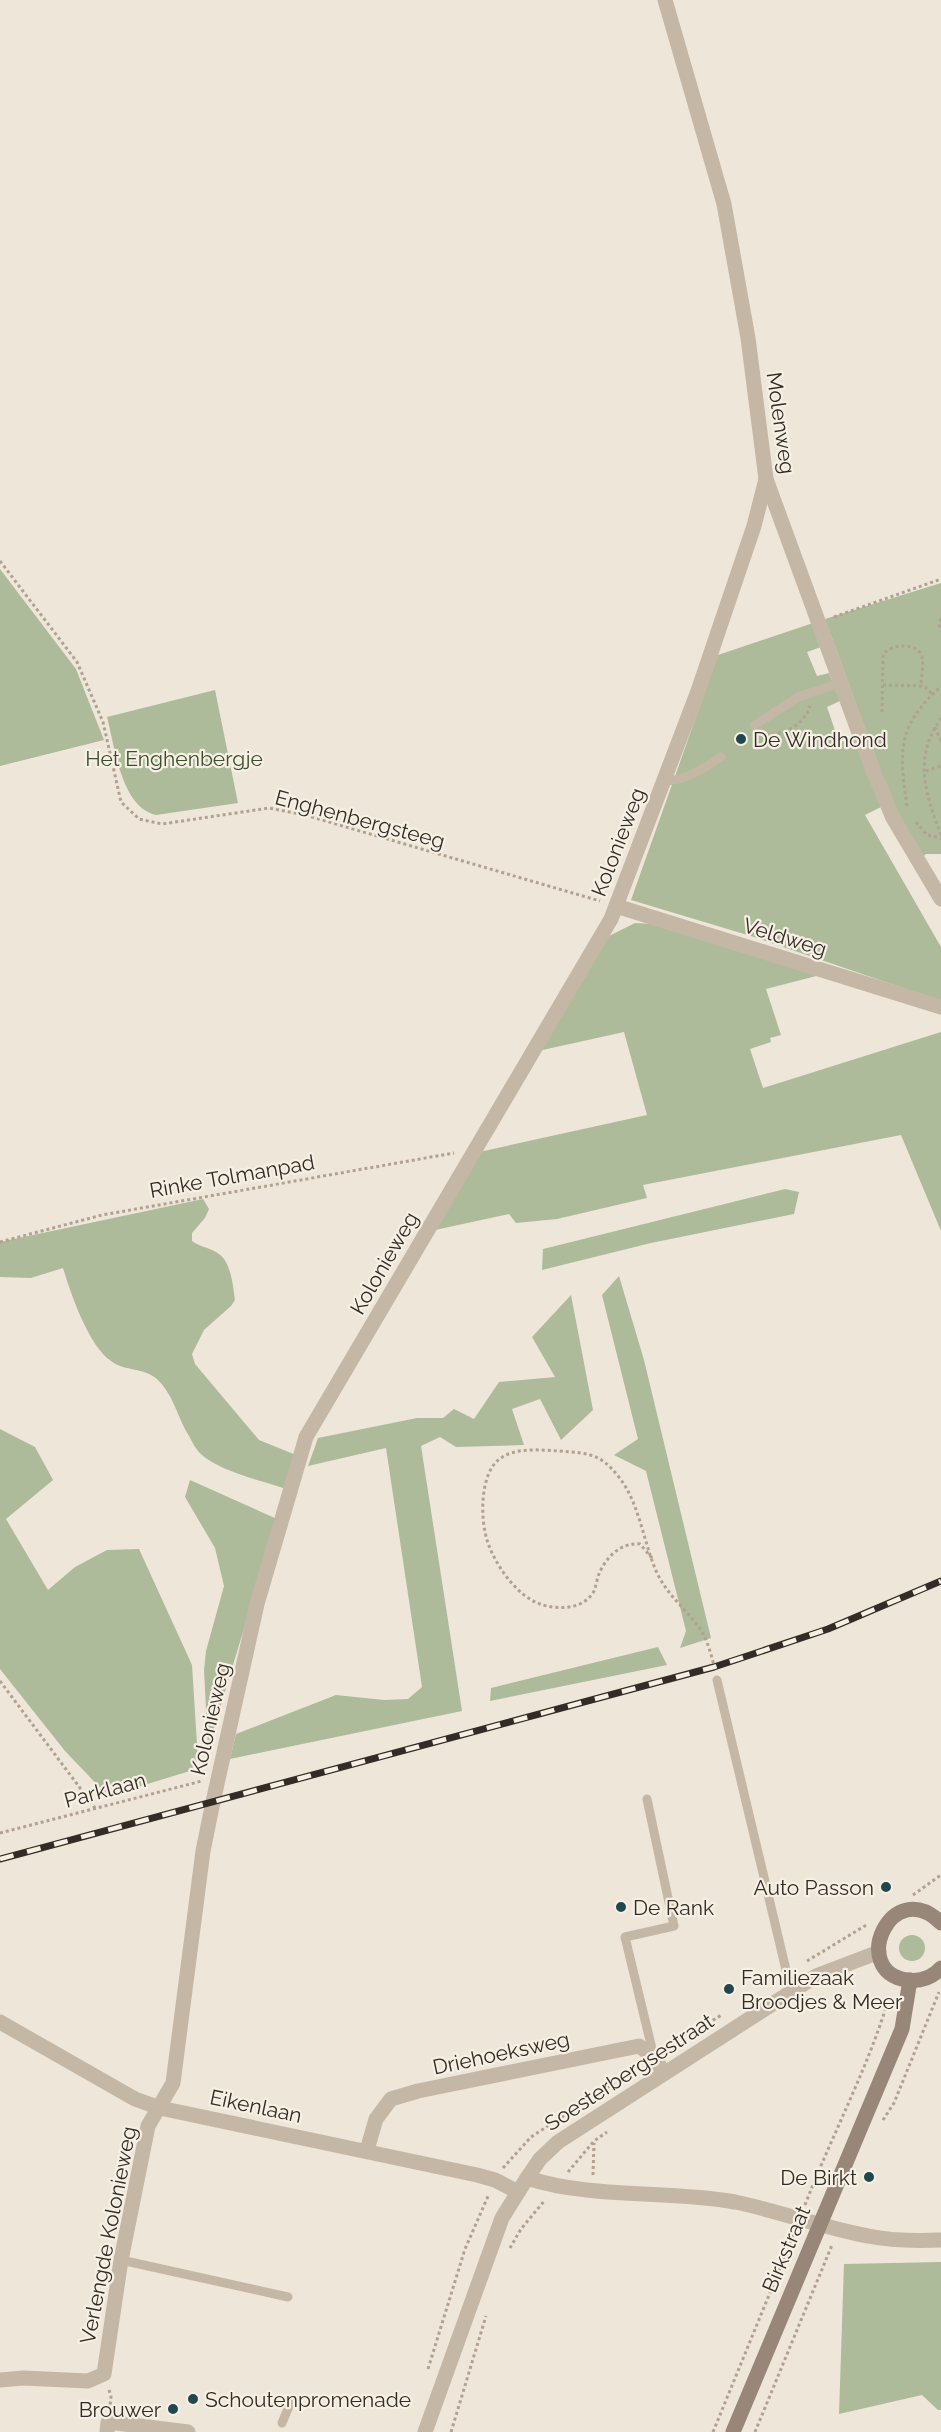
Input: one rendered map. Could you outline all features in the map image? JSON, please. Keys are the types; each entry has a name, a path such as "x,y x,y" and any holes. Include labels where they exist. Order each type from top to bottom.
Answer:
{"main road":[{"path":"939,1916 913,1909 901,1912 883,1926 879,1937 879,1952 887,1969 895,1976 910,1980 927,1979 941,1968"},
{"name":"Birkstraat","path":"733,2432 902,2029 910,1980"}],"street":[{"name":"Molenweg","path":"665,0 724,204 748,338 766,479 870,764 893,818 941,899"},
{"name":"Kolonieweg","path":"160,2108 173,2083 203,1851 218,1776 257,1604 306,1437 605,932 702,680 750,537 766,479"},
{"name":"Veldweg","path":"616,906 941,1007"},
{"name":"Soesterbergsestraat","path":"424,2432 502,2218 540,2159 558,2142 796,1988 834,1967 879,1952"},
{"name":"Eikenlaan","path":"0,2022 135,2099 160,2108 368,2150 477,2175 495,2180 518,2192"},
{"name":"Driehoeksweg","path":"368,2150 376,2119 391,2099 418,2091 639,2046 654,2057"},
{"path":"654,2057 664,2073"},
{"name":"Verlengde Kolonieweg","path":"104,2374 121,2260 148,2126 160,2108"},
{"path":"527,2178 555,2187 680,2195 735,2202 868,2236 905,2241 941,2240"},
{"path":"0,2380 23,2378 87,2381 104,2374"},
{"path":"108,2427 188,2432"}],"lane":[{"path":"755,725 798,697 840,683"},
{"path":"664,781 674,781 700,770 721,757"},
{"path":"717,1680 787,1974 796,1988"},
{"name":"Soesterbergsestraat","path":"647,1799 674,1926 625,1937 654,2057"},
{"path":"121,2260 288,2297"},
{"path":"282,2423 292,2399"}],"path":[{"name":"Enghenbergsteeg","path":"0,561 77,662 103,722 121,802 139,819 162,824 269,807 305,815 616,906"},
{"path":"819,623 941,579"},
{"path":"941,619 939,623 941,631"},
{"path":"882,712 883,656 887,649 894,646 915,648 922,656 921,686"},
{"path":"882,685 921,686 926,687 932,694"},
{"path":"909,813 901,757 904,740 911,724 932,694 941,686"},
{"path":"764,735 779,734 792,729 809,709 811,693"},
{"path":"914,819 927,835 941,837 927,798 924,781 926,749 941,718"},
{"path":"935,727 941,741"},
{"path":"925,771 941,766"},
{"name":"Rinke Tolmanpad","path":"0,1242 102,1215 434,1155 459,1152 472,1155"},
{"path":"652,1558 640,1544 625,1546 614,1552 600,1572 593,1592 579,1604 554,1607 530,1599 521,1594 511,1581 488,1544 483,1494 490,1470 503,1456 518,1451 541,1450 596,1455 606,1461 630,1495 652,1558 666,1588 709,1646 717,1680"},
{"path":"0,1681 95,1808"},
{"name":"Parklaan","path":"0,1833 218,1776"},
{"path":"905,1901 941,1875"},
{"path":"882,2122 894,2103 941,1987"},
{"name":"Soesterbergsestraat","path":"507,2254 521,2229 555,2187 594,2141 612,2129"},
{"path":"592,2189 594,2141"},
{"name":"Birkstraat","path":"754,2432 838,2229"},
{"path":"451,2432 489,2307"},
{"path":"104,2374 111,2396 108,2427"}],"green space":[{"path":"0,569 76,669 104,740 0,766"},
{"path":"941,583 941,854 924,856 897,816 825,619"},
{"path":"813,623 821,647 807,652 817,676 829,673 840,701 827,707 839,742 856,739 883,806 865,815 941,947 941,1001 754,937 631,900 718,655"},
{"name":"Het Enghenbergje","path":"215,690 238,803 156,815 144,810 135,801 121,774 107,717"},
{"path":"635,923 657,924 824,974 766,989 781,1035 770,1038 771,1042 750,1049 763,1088 941,1032 941,1231 901,1135 643,1185 647,1198 557,1219 516,1223 509,1214 435,1230 479,1152 647,1115 624,1032 538,1051 607,937"},
{"path":"785,1189 799,1192 794,1214 651,1243 542,1270 543,1249"},
{"path":"203,1199 209,1209 205,1218 192,1233 192,1241 216,1252 223,1258 231,1275 235,1300 204,1330 192,1354 195,1364 259,1440 296,1455 286,1489 227,1469 205,1458 198,1451 170,1397 157,1379 152,1375 123,1367 111,1361 95,1343 81,1318 63,1268 31,1278 0,1277 0,1242"},
{"path":"619,1276 644,1360 711,1638 680,1648 686,1631 646,1471 614,1455 638,1439 602,1295"},
{"path":"571,1295 593,1410 561,1440 540,1399 512,1409 524,1445 456,1447 440,1437 421,1446 462,1711 230,1759 236,1734 336,1695 384,1700 408,1699 422,1687 386,1448 308,1466 318,1438 417,1418 443,1418 454,1409 474,1419 499,1382 555,1377 532,1337"},
{"path":"0,1429 35,1447 53,1480 6,1519 48,1590 75,1567 107,1550 139,1549 192,1665 198,1760 190,1771 108,1796 65,1751 0,1669"},
{"path":"190,1480 277,1519 208,1748 204,1670 206,1651 224,1586 215,1548 185,1497"},
{"path":"658,1647 667,1665 490,1701 491,1688"},
{"path":"912,1935 921,1939 925,1948 921,1957 912,1961 903,1957 899,1948 903,1939"},
{"path":"941,2262 941,2410 938,2410 922,2395 839,2414 844,2264"}],"railway":[{"path":"0,1859 714,1667 828,1629 941,1581"}],"place":[{"name":"De Windhond","path":"741,739"},
{"name":"Auto Passon","path":"886,1887"},
{"name":"De Rank","path":"621,1907"},
{"name":"Familiezaak Broodjes & Meer","path":"729,1989"},
{"name":"De Birkt","path":"869,2177"},
{"name":"Schoutenpromenade","path":"193,2399"},
{"name":"Brouwer","path":"173,2409"}]}
